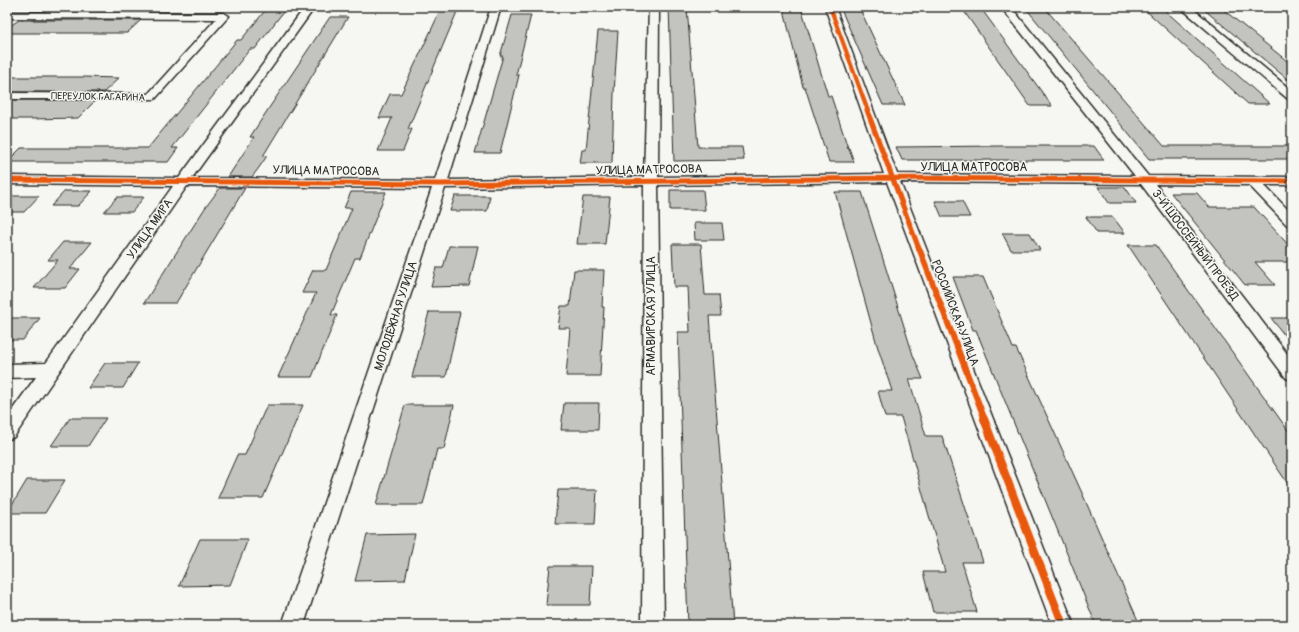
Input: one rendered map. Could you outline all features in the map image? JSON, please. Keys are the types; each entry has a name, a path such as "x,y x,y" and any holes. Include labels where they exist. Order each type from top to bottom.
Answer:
{"street":[{"name":"УЛИЦА МИРА","path":"7,432 184,180 310,7"},
{"name":"МОЛОДЁЖНАЯ УЛИЦА","path":"293,625 440,184 496,7"},
{"name":"АРМАВИРСКАЯ УЛИЦА","path":"653,625 651,181 654,7"},
{"name":"РОССИЙСКАЯ УЛИЦА","path":"830,7 892,178 1063,625"},
{"name":"3-Й ШОССЕЙНЫЙ ПРОЕЗД","path":"1006,7 1144,179 1292,373"},
{"path":"1185,7 1292,97"},
{"name":"ПЕРЕУЛОК ГАГАРИНА","path":"7,15 224,16 151,98 7,96"},
{"name":"УЛИЦА МАТРОСОВА","path":"7,180 184,180 440,184 892,178 1292,180"},
{"path":"1252,180 1292,222"},
{"path":"7,371 51,370"}],"building":[{"path":"35,7 155,7 150,11 31,11"},
{"path":"268,7 287,7 255,49 250,49 172,148 178,148 168,162 7,162 21,148 148,148 237,40 241,40"},
{"path":"442,7 459,7 408,129 412,129 403,151 378,151 392,118 379,118 390,94 401,94"},
{"path":"669,7 687,7 698,147 742,147 744,160 674,161"},
{"path":"783,7 801,7 828,96 831,96 854,162 829,162 805,87 803,87"},
{"path":"840,7 859,7 905,105 883,105"},
{"path":"961,7 980,7 1052,106 1030,106"},
{"path":"1025,7 1044,7 1164,146 1292,146 1292,159 1149,159"},
{"path":"1142,7 1161,7 1270,104 1248,104"},
{"path":"1201,7 1220,7 1292,65 1292,83"},
{"path":"512,15 531,15 516,75 519,75 500,153 475,153 503,56 500,56"},
{"path":"330,17 348,17 263,156 267,156 252,177 228,177 254,137 250,137"},
{"path":"19,20 141,20 127,33 7,33 7,28"},
{"path":"598,31 618,31 612,163 580,163 582,150 586,150"},
{"path":"7,77 119,78 104,92 7,92"},
{"path":"7,100 96,100 78,118 7,119"},
{"path":"1094,146 1104,160 902,160 896,147"},
{"path":"1098,187 1125,187 1136,203 1109,203"},
{"path":"220,188 245,188 176,303 144,303 205,208"},
{"path":"670,190 703,190 705,210 670,210"},
{"path":"65,191 92,191 78,206 51,206"},
{"path":"351,192 386,192 360,258 355,258 331,315 337,315 312,377 278,377 316,293 302,293 313,270 326,270 352,208 344,208"},
{"path":"835,192 862,192 913,355 923,379 909,379 926,436 942,436 983,562 962,562 977,612 933,612 923,572 945,572 901,417 885,417 878,391 892,391 877,345"},
{"path":"1171,193 1197,193 1209,207 1254,207 1292,249 1292,262 1255,262 1275,285 1245,285"},
{"path":"12,196 39,196 24,212 7,212 7,202"},
{"path":"455,196 490,196 487,211 450,211"},
{"path":"117,197 144,197 132,212 104,212"},
{"path":"583,197 610,197 605,244 577,244"},
{"path":"935,201 962,201 970,217 942,217"},
{"path":"1086,217 1113,217 1125,233 1097,233"},
{"path":"694,223 722,223 724,240 695,240"},
{"path":"1002,233 1030,233 1040,250 1011,250"},
{"path":"63,242 92,242 70,269 80,269 65,288 34,288 58,260 48,260"},
{"path":"672,244 701,244 705,295 719,295 721,316 709,316 733,625 688,625 678,332 690,332 688,287 674,287"},
{"path":"1128,245 1156,245 1292,436 1292,490"},
{"path":"449,246 478,246 469,286 431,287 436,268 443,268"},
{"path":"574,270 604,270 602,307 604,307 600,376 566,376 570,328 558,328 561,306 570,306"},
{"path":"953,277 983,277 1013,348 1016,348 1140,625 1096,625 976,330 973,330"},
{"path":"429,312 460,312 446,377 412,377"},
{"path":"7,318 40,318 23,340 7,340"},
{"path":"1271,318 1292,318 1292,345"},
{"path":"105,363 138,363 123,388 88,388"},
{"path":"564,403 599,403 598,430 561,430"},
{"path":"267,405 303,405 263,498 218,498 237,455 245,455"},
{"path":"405,405 454,405 444,449 437,449 423,505 376,505"},
{"path":"70,418 106,418 88,446 51,446"},
{"path":"27,480 65,480 45,513 7,513"},
{"path":"558,490 597,490 595,524 555,524"},
{"path":"415,534 405,580 355,581 367,535"},
{"path":"200,539 248,539 230,585 179,586"},
{"path":"550,566 592,566 590,605 546,605"}],"cycle path":[{"path":"830,7 892,178 1063,625"},
{"path":"7,180 440,184 892,178 1292,181"}]}
